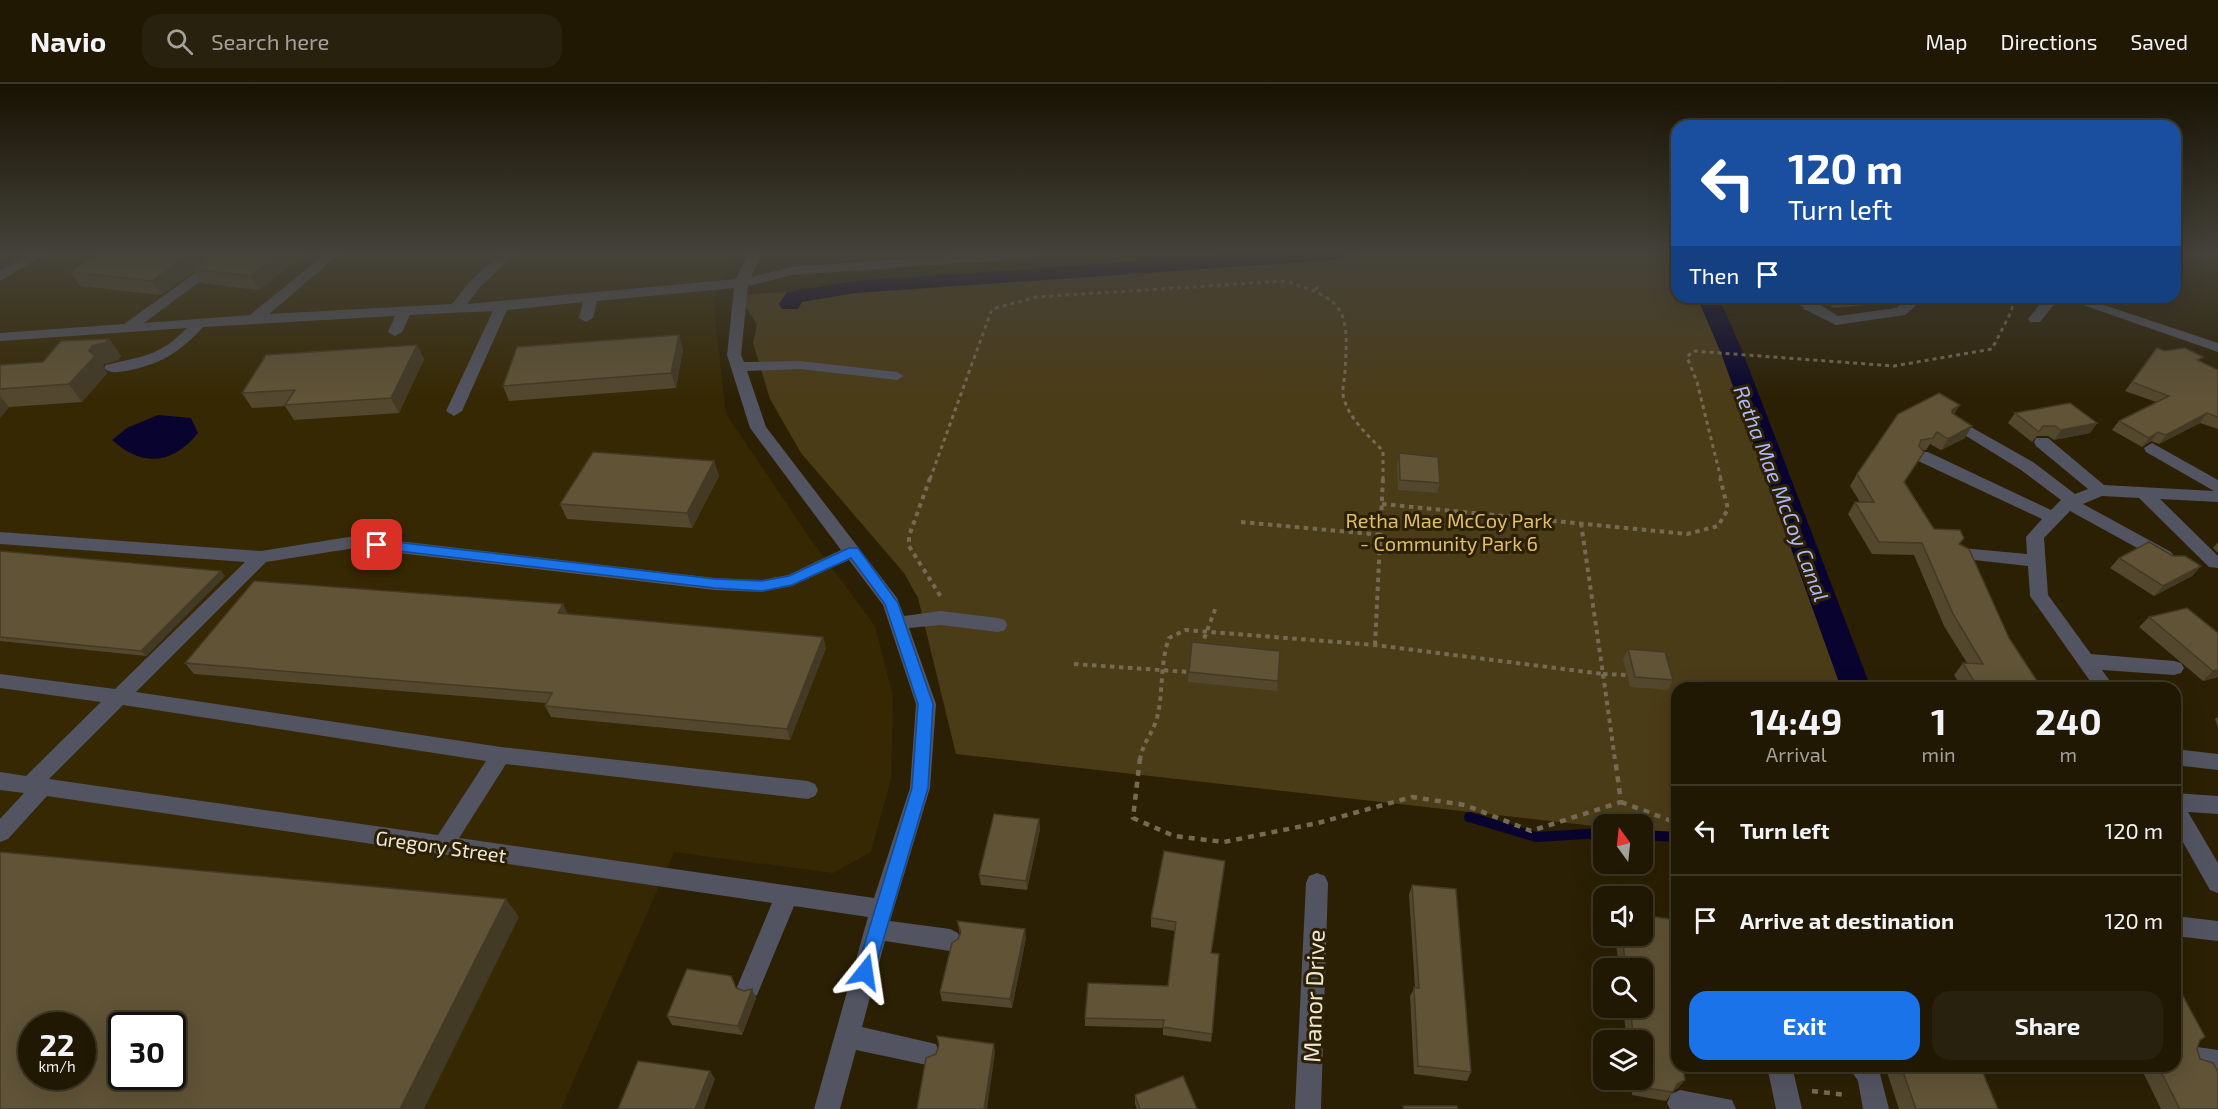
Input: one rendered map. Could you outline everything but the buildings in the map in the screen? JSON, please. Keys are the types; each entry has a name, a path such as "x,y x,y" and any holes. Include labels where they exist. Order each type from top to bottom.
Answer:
{"street":[{"path":"129,327 164,302"},
{"path":"254,319 273,302"},
{"path":"456,308 461,302"},
{"path":"0,337 200,322 405,312 543,302"},
{"path":"586,318 590,302"},
{"path":"739,302 734,355 758,428 891,603 926,704 920,788 880,919 827,1109"},
{"path":"1806,303 1836,321 1900,312 1912,303"},
{"path":"2035,319 2048,303"},
{"path":"2083,303 2179,340 2218,348"},
{"path":"454,411 502,306"},
{"path":"395,332 405,312"},
{"path":"111,368 139,365 159,358 177,348 200,322"},
{"path":"737,367 800,364 897,376"},
{"path":"1955,423 2027,466 2071,502 2171,560"},
{"path":"2042,442 2100,490"},
{"path":"2152,448 2218,487"},
{"path":"1922,456 2054,518"},
{"path":"2101,682 2039,596 2035,537 2071,502 2100,490 2218,497"},
{"path":"2143,492 2215,563"},
{"path":"0,538 261,557 355,542 715,584 762,586 792,580 853,551"},
{"path":"1962,554 2037,561"},
{"path":"0,833 36,786 119,697 261,557"},
{"path":"898,623 941,618 998,625"},
{"path":"2085,661 2174,668"},
{"path":"0,681 501,755 808,790"},
{"path":"442,847 501,755"},
{"path":"2181,758 2218,762"},
{"name":"Gregory Street","path":"0,781 442,847 787,895 950,940"},
{"path":"2181,802 2218,805"},
{"path":"2181,819 2218,883"},
{"name":"Manor Drive","path":"1308,1109 1317,883"},
{"path":"749,987 787,895"},
{"path":"2181,927 2218,931"},
{"path":"848,1036 927,1053"},
{"path":"1866,1072 1869,1075 1875,1104"},
{"path":"1680,1103 1723,1109"}],"path":[{"path":"957,620 909,546 909,536 992,309 1018,302"},
{"path":"1334,302 1346,314 1347,341 1343,399 1364,430 1383,451 1382,535 1375,645"},
{"path":"1382,504 1688,534 1718,526 1728,509 1697,382 1687,357 1693,351 1894,366 1938,360 1992,349 2013,303"},
{"path":"1241,522 1382,535"},
{"path":"1581,523 1600,674 1621,802"},
{"path":"1199,653 1216,607"},
{"path":"1627,675 1600,674 1375,645 1185,630 1169,638 1162,654 1156,721 1143,743 1132,818 1174,836 1224,842 1318,823 1412,797 1465,806 1531,831 1621,802 1671,821"},
{"path":"1074,664 1189,672"},
{"path":"1784,1087 1875,1104"}],"shaded area":[{"path":"0,302 713,302 726,414 807,534 875,626 893,696 891,779 871,852 833,873 674,852 561,1109 0,1109"},
{"path":"158,415 191,418 198,433 178,451 157,459 135,455 112,440 127,428"}],"green space":[{"name":"Retha Mae McCoy Park - Community Park 6","path":"743,302 1722,303 1866,682 1671,682 1671,835 1653,833 1653,814 1593,814 1593,826 956,754 918,598 904,573 801,453 770,399 753,343 757,325"}],"waterway":[{"name":"Retha Mae McCoy Canal","path":"1711,303 1732,353 1854,682"},
{"path":"1469,817 1536,837 1593,834"},
{"path":"1653,836 1671,837"}],"route":[{"path":"377,545 715,584 762,586 792,580 853,551 891,603 926,704 920,788 865,972"}]}
